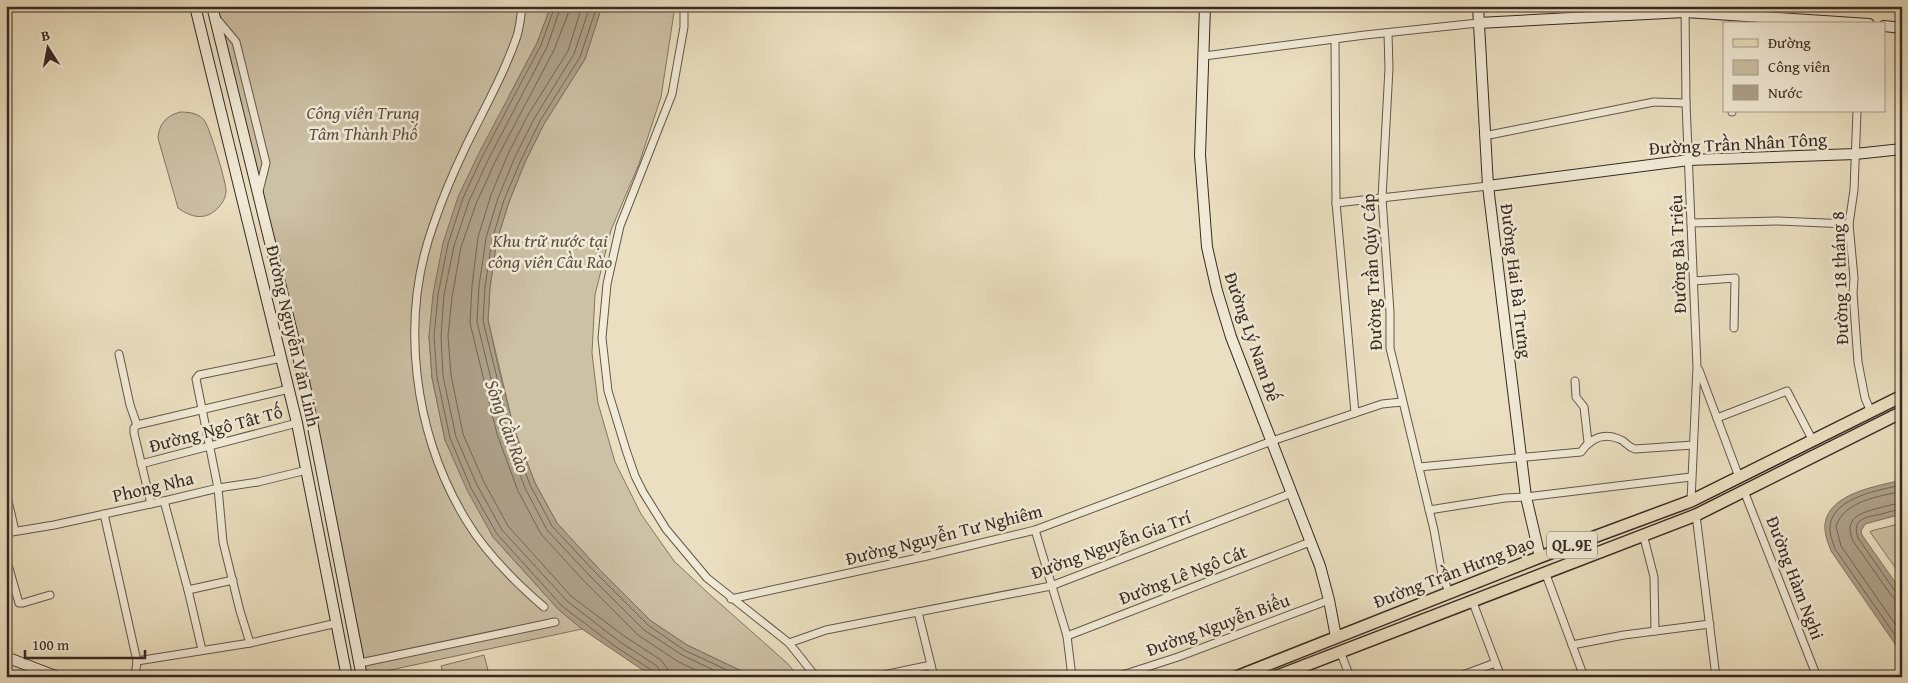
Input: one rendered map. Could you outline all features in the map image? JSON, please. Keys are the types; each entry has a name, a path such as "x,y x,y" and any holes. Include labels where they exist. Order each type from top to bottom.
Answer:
{"main road":[{"name":"Đường Trần Hưng Đạo","path":"1236,677 1449,592 1691,501 1902,396"},
{"name":"Đường Trần Hưng Đạo","path":"1275,677 1696,515 1902,412"},
{"path":"1739,478 1744,491"},
{"path":"1540,557 1545,572"},
{"path":"1336,637 1340,651"}],"street":[{"name":"Đường Nguyễn Văn Linh","path":"195,6 297,423 347,677"},
{"path":"522,6 517,35 448,187 423,258 418,292 416,362 421,406 434,451 450,492 467,522 490,552 544,607"},
{"path":"684,6 684,27 672,94 617,238 604,304 603,350 608,390 626,450 643,492 666,529 707,578 731,599 789,643 816,677"},
{"name":"Đường Lý Nam Đế","path":"1205,6 1200,155 1207,247 1230,337 1320,566 1336,637"},
{"name":"Đường Hai Bà Trưng","path":"1478,6 1488,186 1526,497 1540,557"},
{"path":"1204,56 1478,23 1685,9 1841,22"},
{"name":"Đường Bà Triệu","path":"1685,9 1686,103 1697,367 1691,501"},
{"name":"Đường Nguyễn Văn Linh","path":"213,11 304,381 362,677"},
{"path":"213,11 236,42 266,163 258,194"},
{"path":"1886,26 1902,28"},
{"name":"Đường Trần Qúy Cáp","path":"1388,33 1389,68 1382,198 1390,312 1390,348 1429,510 1442,575 1449,592"},
{"path":"1336,39 1336,204 1355,413"},
{"path":"1484,136 1654,102 1686,103"},
{"name":"Đường 18 tháng 8","path":"1857,112 1854,190 1849,224 1858,362 1865,398 1871,412"},
{"name":"Đường Trần Nhân Tông","path":"1488,186 1689,160 1855,154 1902,149"},
{"path":"1336,204 1488,186"},
{"path":"1691,223 1778,221 1849,224"},
{"path":"1694,281 1735,278 1734,328"},
{"path":"119,354 130,405 137,425"},
{"path":"250,643 223,542 218,488 196,379 198,375 282,358"},
{"path":"1697,367 1739,478"},
{"path":"1575,381 1576,397 1584,407 1588,442"},
{"path":"151,504 134,434 134,428 137,425 289,389"},
{"path":"1717,418 1787,391 1812,441"},
{"name":"Đường Nguyễn Tư Nghiêm","path":"731,599 1036,530 1272,441 1382,404 1402,402"},
{"name":"Đường Ngô Tât Tố","path":"142,464 297,423"},
{"path":"1419,467 1581,452 1588,442 1595,438 1605,437 1618,438 1628,448 1635,449 1693,445"},
{"name":"Phong Nha","path":"6,533 104,514 218,488 258,482 307,470"},
{"path":"1429,510 1505,498 1691,477"},
{"name":"Đường Hàm Nghi","path":"1744,491 1817,677"},
{"path":"6,492 15,530"},
{"name":"Đường Nguyễn Gia Trí","path":"789,643 826,630 1052,586 1292,493"},
{"path":"164,501 202,650"},
{"path":"104,514 137,661 135,677"},
{"path":"1696,515 1716,677"},
{"path":"1036,530 1066,636 1072,677"},
{"path":"1643,534 1654,578 1655,631"},
{"name":"Đường Lê Ngô Cát","path":"1066,636 1310,542"},
{"path":"6,558 19,602 23,604 50,595"},
{"path":"1545,572 1584,677"},
{"path":"188,590 233,580"},
{"name":"Đường Nguyễn Biểu","path":"1116,677 1178,657 1329,600"},
{"path":"1472,600 1501,677"},
{"path":"918,612 934,677"},
{"path":"345,666 555,622"},
{"path":"137,661 250,643 337,623"},
{"path":"1572,645 1710,624"},
{"path":"1340,651 1350,677"},
{"path":"6,656 58,677"},
{"path":"1458,677 1495,663"},
{"path":"874,677 931,665"}],"green space":[{"name":"Công viên Trung Tâm Thành Phố","path":"212,6 551,6 537,43 509,96 429,336 432,378 445,440 493,537 559,610 582,629 367,675"},
{"name":"Khu trữ nước tại công viên Cầu Rào","path":"602,6 675,6 661,97 639,164 611,230 595,295 592,353 598,403 615,462 641,514 674,561 787,663 799,677 754,677 687,645 651,621 598,568 557,523 535,483 514,429 488,320 490,287 497,240 509,202 525,162 544,124 585,59"},
{"path":"180,112 193,113 204,120 213,142 225,185 226,190 222,203 214,211 204,216 194,216 178,208 158,138 164,121"},
{"path":"1902,523 1902,577 1870,532"},
{"path":"484,655 489,674 478,677 444,677 441,666"}],"water":[{"name":"Sông Cầu Rào","path":"551,6 602,6 585,59 544,124 525,162 509,202 497,240 490,287 488,320 514,429 535,483 557,523 598,568 651,621 687,645 754,677 653,677 582,629 559,610 493,537 467,490 445,440 432,378 429,336 433,294 443,243 458,197 537,43"},
{"path":"1902,480 1902,514 1865,524 1861,531 1902,592 1902,654 1831,551 1825,524 1828,513 1845,498 1868,488"}]}
